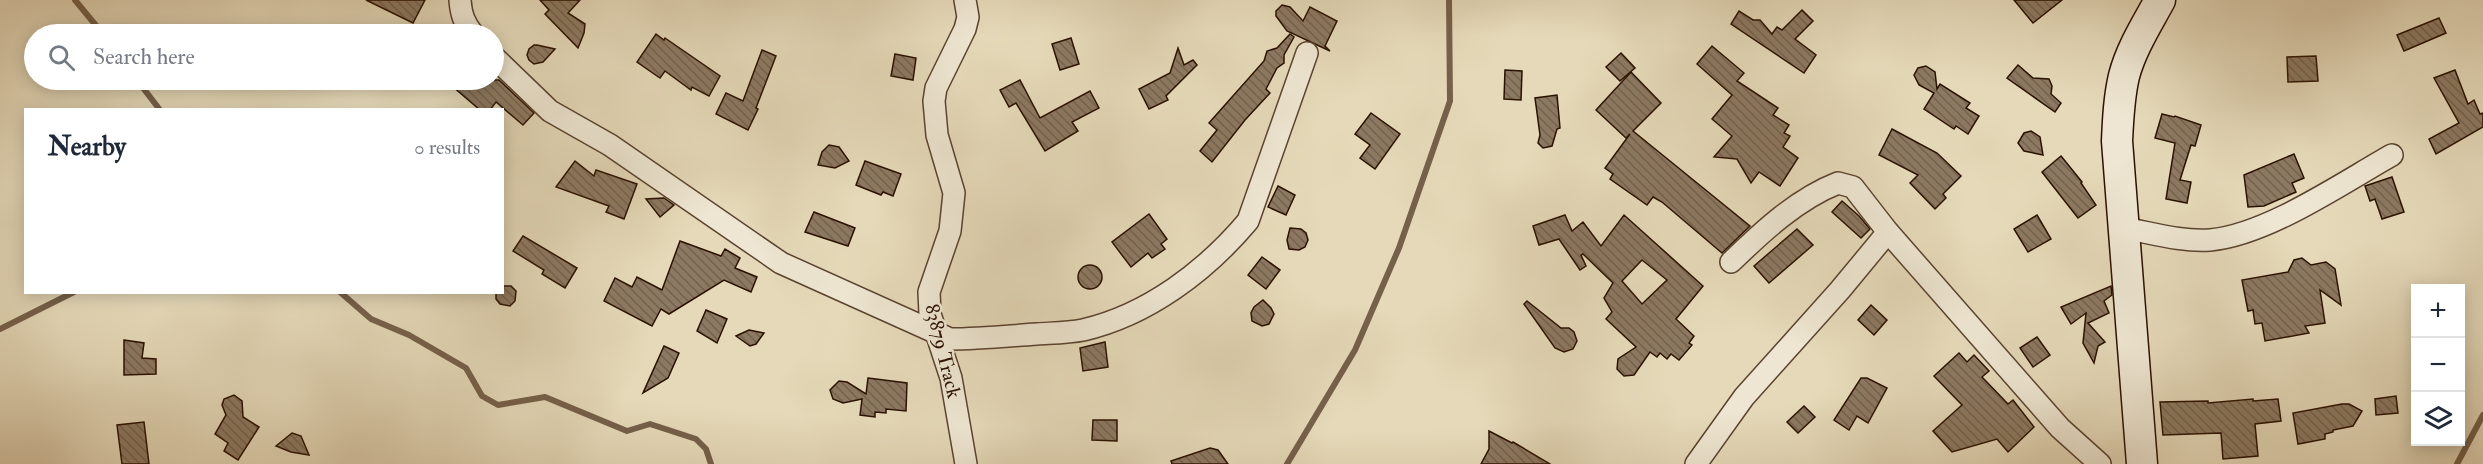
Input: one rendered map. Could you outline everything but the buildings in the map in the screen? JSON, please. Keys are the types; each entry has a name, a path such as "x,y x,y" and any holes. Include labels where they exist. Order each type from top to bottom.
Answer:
{"street":[{"path":"460,0 460,12 465,24"},
{"name":"83879 Track","path":"965,0 968,17 965,29 936,88 934,102 937,135 954,193 950,231 929,292 930,314 951,378 966,464"},
{"path":"2142,464 2117,141 2119,104 2124,74 2160,0"},
{"path":"504,67 550,111 610,145 781,263 950,339 970,339 1081,330 1116,320 1156,300 1194,274 1232,241 1248,221 1306,53"},
{"path":"2124,228 2188,240 2212,240 2269,224 2392,155"},
{"path":"1731,262 1768,227 1820,192 1838,183 1852,187 1888,232 2060,428 2100,464"},
{"path":"1696,464 1744,397 1840,290 1888,232"}],"waterway":[{"path":"75,0 95,24"},
{"path":"1287,464 1355,350 1399,248 1450,101 1449,0"},
{"path":"145,90 158,108"},
{"path":"0,329 70,294"},
{"path":"342,294 371,319 409,335 466,368 482,396 498,405 545,397 627,431 650,424 696,439 706,449 711,464"},
{"path":"2457,464 2483,415"}]}
